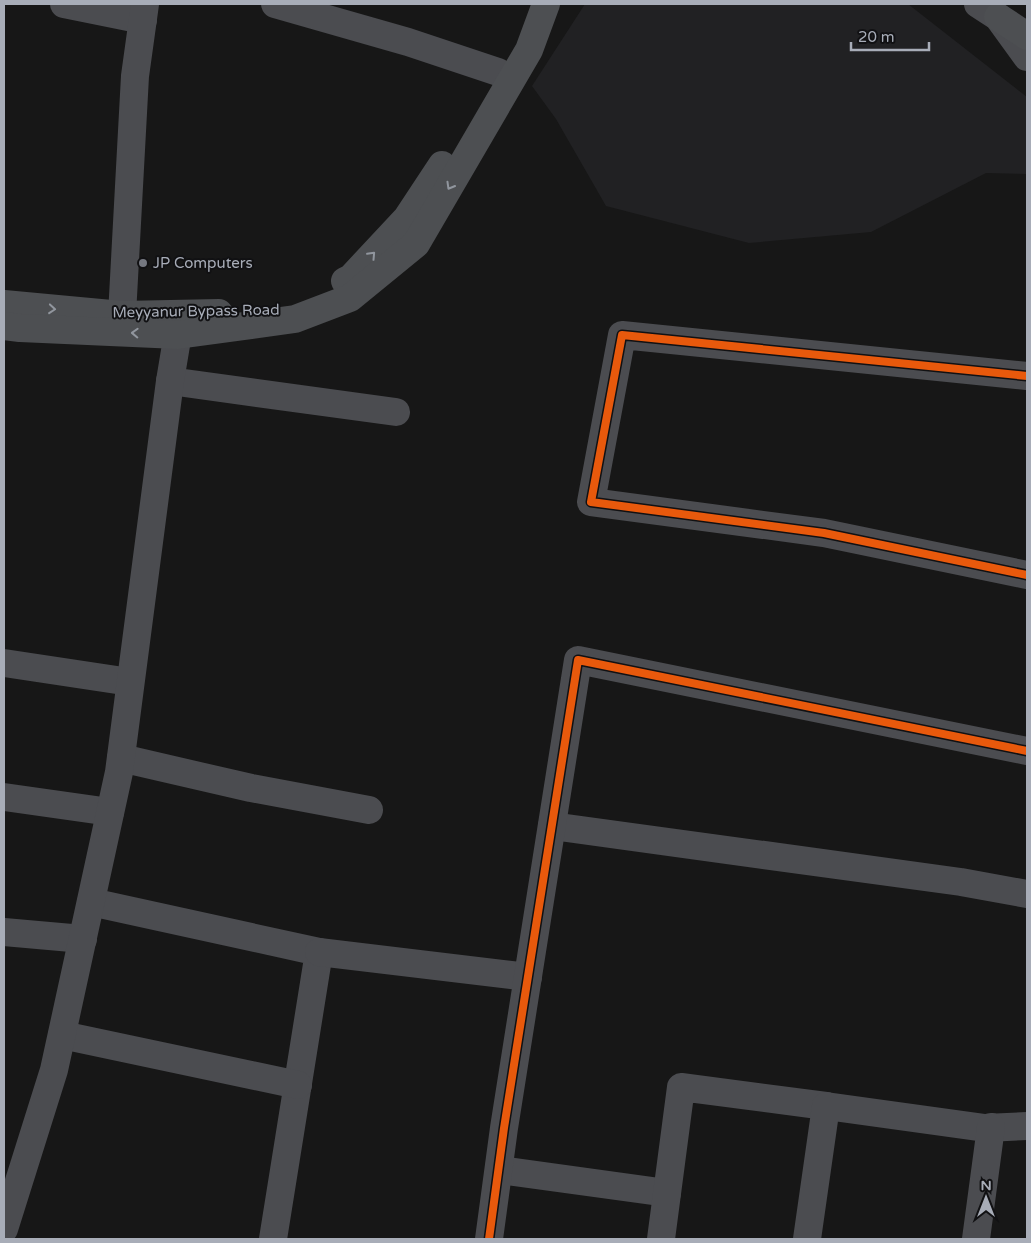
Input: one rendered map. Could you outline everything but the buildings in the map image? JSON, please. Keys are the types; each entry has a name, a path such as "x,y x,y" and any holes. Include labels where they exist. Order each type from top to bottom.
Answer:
{"main road":[{"name":"Meyyanur Bypass Road","path":"4,304 122,315 180,325 288,309 351,278 407,218 445,161 498,72 532,4"},
{"path":"4,326 20,328 180,325 294,319 350,298 416,244 529,50 546,4"},
{"path":"988,10 1027,17"},
{"path":"988,10 1027,36"}],"street":[{"path":"64,4 144,12 135,76 122,315"},
{"path":"276,4 408,42 498,72"},
{"path":"988,10 1027,57"},
{"path":"4,1229 54,1070 121,758 170,381 180,325"},
{"path":"1027,376 622,335 591,502 824,533 1027,575"},
{"path":"170,381 396,412"},
{"path":"489,1239 578,660 1027,750"},
{"path":"4,662 130,682"},
{"path":"121,758 251,788 369,810"},
{"path":"4,797 110,812"},
{"path":"552,826 962,882 1027,894"},
{"path":"90,902 319,952 528,977"},
{"path":"4,932 82,940"},
{"path":"273,1239 319,952"},
{"path":"62,1036 298,1084"},
{"path":"661,1239 681,1087 991,1127 1027,1126"},
{"path":"807,1239 826,1106"},
{"path":"976,1239 991,1127"},
{"path":"499,1170 667,1193"}],"shaded area":[{"path":"585,4 908,4 1027,97 1027,174 986,173 871,232 749,243 606,206 556,119 532,86"}],"cycle path":[{"path":"1027,376 622,335 591,502 824,533 1027,575"},
{"path":"489,1239 504,1128 578,660 1027,751"}],"place":[{"name":"JP Computers","path":"143,263"}]}
